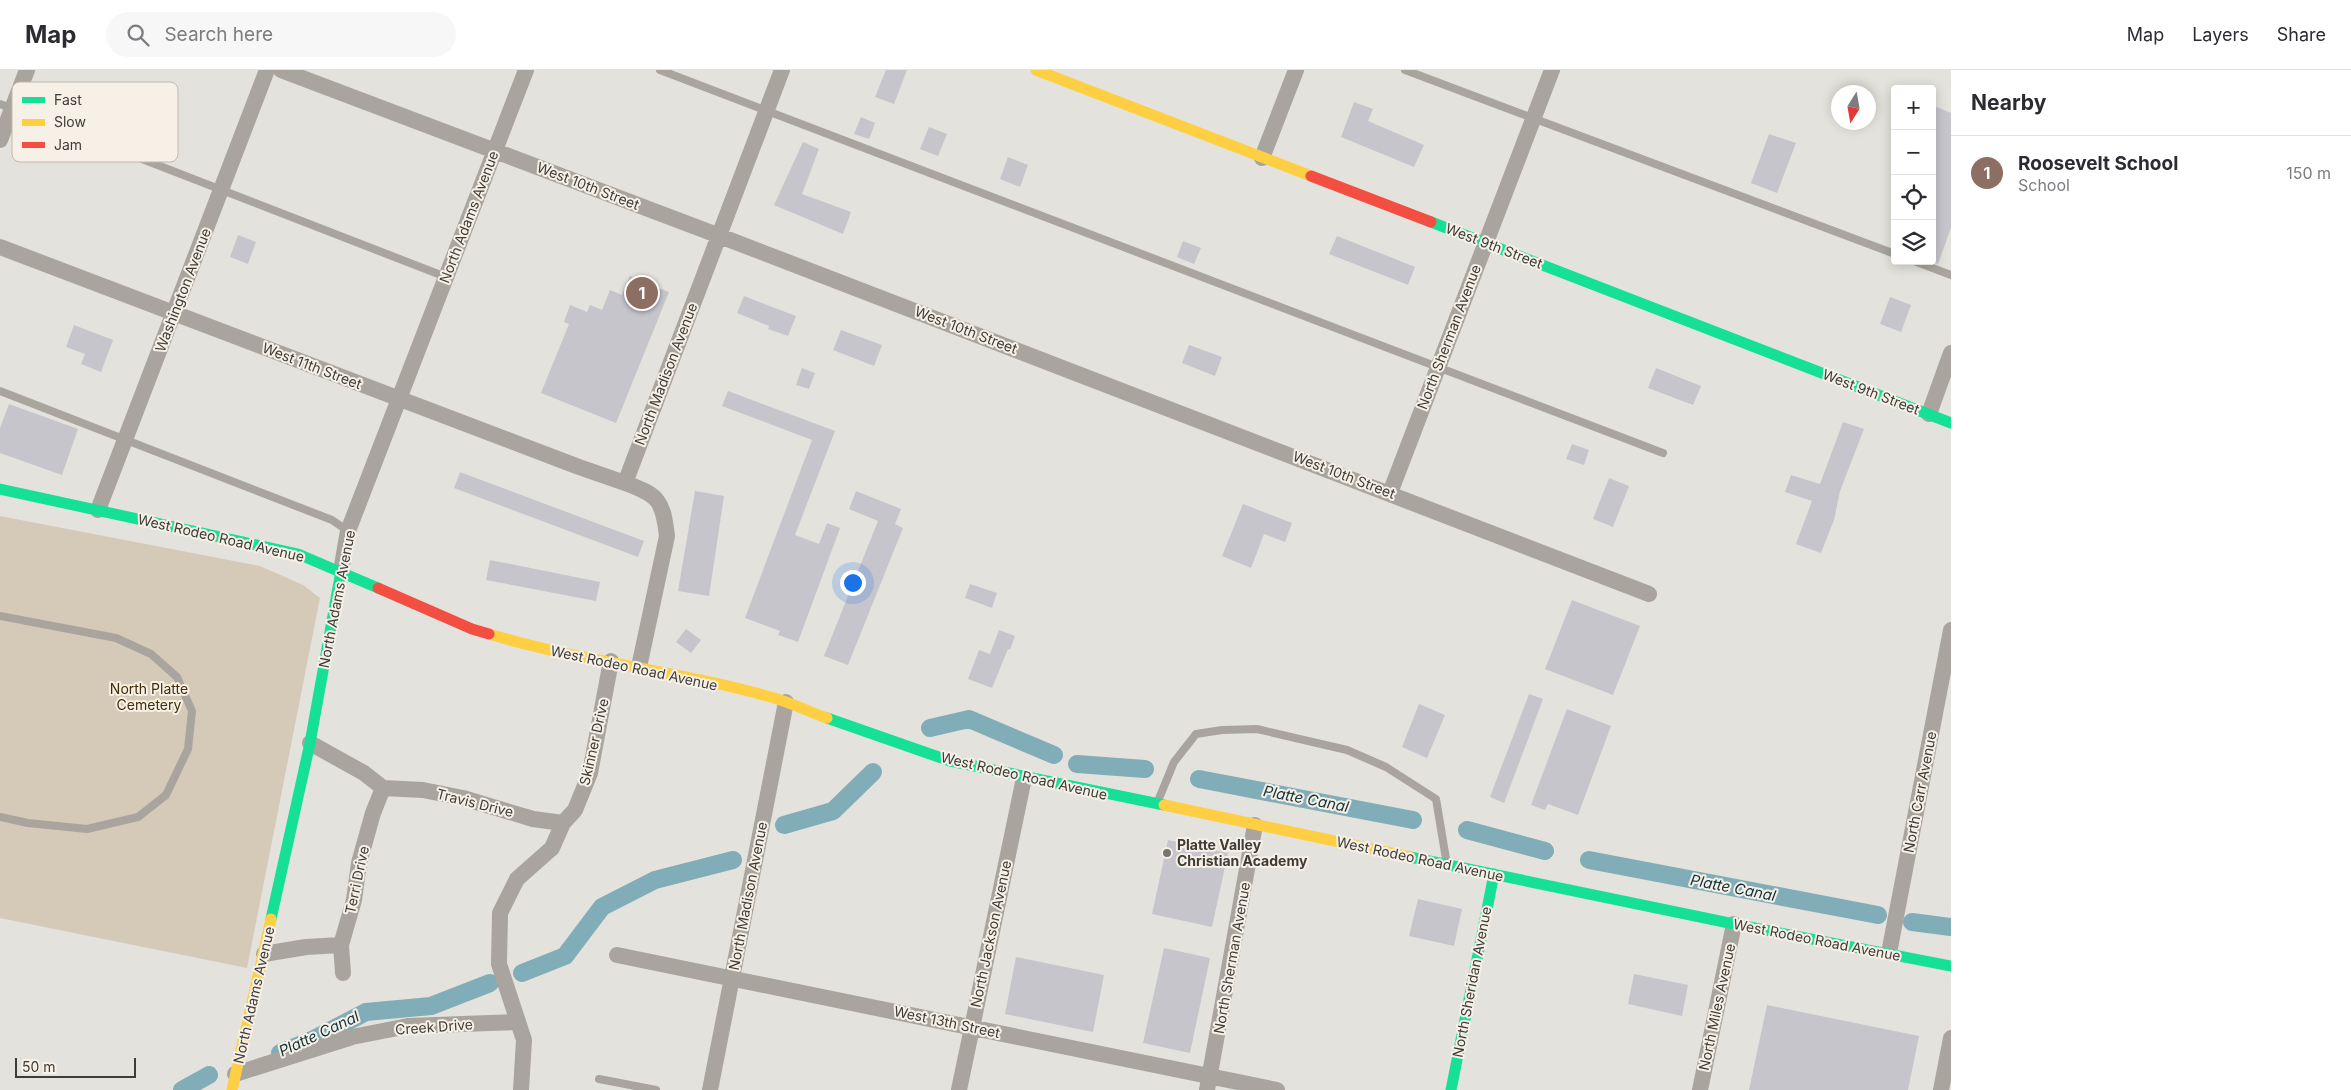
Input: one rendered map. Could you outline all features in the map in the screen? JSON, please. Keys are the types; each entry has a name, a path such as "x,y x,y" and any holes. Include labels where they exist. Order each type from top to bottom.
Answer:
{"main road":[{"name":"West 9th Street","path":"1037,70 1951,423"},
{"name":"West Rodeo Road Avenue","path":"0,489 298,554 472,629 533,647 611,661 775,698 950,761 1024,778 1734,924 1951,966"},
{"name":"North Adams Avenue","path":"233,1082 264,954 310,743 341,571"},
{"name":"North Sheridan Avenue","path":"1450,1090 1494,874"}],"street":[{"path":"20,82 27,70"},
{"name":"Washington Avenue","path":"98,510 267,70"},
{"name":"West 10th Street","path":"281,70 719,235 1649,594"},
{"name":"North Adams Avenue","path":"341,571 348,531 526,70"},
{"name":"North Madison Avenue","path":"625,483 782,70"},
{"path":"1262,158 1296,70"},
{"name":"North Sherman Avenue","path":"1390,493 1552,70"},
{"path":"0,140 6,106"},
{"name":"West 11th Street","path":"0,247 400,400 625,483"},
{"path":"1929,414 1951,353"},
{"path":"625,483 658,499 665,514 667,536 639,667"},
{"name":"North Carr Avenue","path":"1889,953 1951,630"},
{"name":"Skinner Drive","path":"521,1090 524,1040 499,964 500,913 517,879 552,848 563,823 575,810 590,774 611,661"},
{"name":"North Madison Avenue","path":"710,1090 786,702"},
{"path":"310,743 364,773 383,788"},
{"name":"North Jackson Avenue","path":"959,1090 1024,778"},
{"name":"Travis Drive","path":"383,788 423,790 463,798 533,819 563,823"},
{"name":"Terri Drive","path":"343,973 341,945 354,900 359,863 373,813 383,788"},
{"name":"North Sherman Avenue","path":"1209,1083 1255,825"},
{"name":"North Miles Avenue","path":"1700,1090 1734,924"},
{"path":"264,954 306,947 341,945"},
{"name":"West 13th Street","path":"617,955 972,1028 1209,1083 1277,1090"},
{"name":"Creek Drive","path":"233,1082 352,1037 408,1026 518,1022"},
{"path":"1941,1090 1951,1038"}],"lane":[{"path":"660,70 1663,453"},
{"path":"1405,70 1891,253"},
{"path":"154,162 446,277"},
{"path":"1925,265 1951,275"},
{"path":"0,391 332,520 348,531"},
{"path":"0,616 116,638 151,654 177,677 192,712 188,749 166,795 138,817 87,829 28,823 0,817"},
{"path":"1156,805 1174,762 1196,734 1222,730 1257,729 1347,750 1386,767 1436,799 1447,864"},
{"path":"599,1079 656,1090"}],"green space":[{"name":"North Platte Cemetery","path":"0,516 260,566 303,585 320,598 247,968 0,918"}],"building":[{"path":"886,70 907,70 894,104 875,97"},
{"path":"1354,102 1373,109 1368,121 1424,145 1414,167 1341,137"},
{"path":"1936,107 1951,113 1951,228 1938,264 1936,263"},
{"path":"861,117 875,123 869,139 854,134"},
{"path":"929,127 947,134 938,156 920,149"},
{"path":"1769,134 1796,143 1777,193 1751,183"},
{"path":"803,142 819,149 802,194 851,212 843,234 774,205"},
{"path":"1008,157 1028,165 1020,187 1000,179"},
{"path":"238,235 256,242 248,264 230,257"},
{"path":"1337,236 1415,267 1408,285 1329,254"},
{"path":"1183,241 1201,248 1194,264 1177,257"},
{"path":"630,276 669,292 616,423 541,393 569,324 564,322 570,305 587,312 590,305 602,310 610,290 622,295"},
{"path":"744,296 796,316 788,336 768,329 769,326 737,313"},
{"path":"1890,297 1911,305 1901,332 1880,324"},
{"path":"74,325 113,340 101,372 81,364 85,354 66,347"},
{"path":"841,330 882,345 874,366 833,350"},
{"path":"1189,345 1222,357 1215,376 1182,363"},
{"path":"802,368 815,373 809,389 796,385"},
{"path":"1656,368 1701,386 1693,405 1648,388"},
{"path":"728,391 835,431 795,535 819,544 827,523 840,528 798,642 778,635 780,631 745,618 812,440 722,406"},
{"path":"9,404 78,429 62,475 0,453 0,428"},
{"path":"1843,422 1864,429 1840,491 1834,520 1821,553 1796,544 1812,501 1785,492 1791,475 1820,484"},
{"path":"1572,444 1589,450 1584,465 1566,459"},
{"path":"460,472 644,541 638,557 454,488"},
{"path":"1609,478 1629,486 1613,527 1593,519"},
{"path":"695,491 724,496 709,596 678,591"},
{"path":"856,491 901,509 895,524 903,528 848,665 824,656 878,521 849,509"},
{"path":"1243,504 1292,523 1285,542 1264,534 1251,568 1222,556"},
{"path":"490,560 600,582 596,601 486,580"},
{"path":"970,584 997,593 992,608 965,598"},
{"path":"1572,600 1640,626 1613,695 1545,669"},
{"path":"686,629 701,640 691,653 676,642"},
{"path":"999,630 1015,636 992,688 968,679 979,650 990,654"},
{"path":"1529,694 1543,699 1504,803 1490,797"},
{"path":"1419,704 1445,715 1427,758 1402,747"},
{"path":"1567,709 1611,726 1578,815 1548,804 1545,810 1531,805"},
{"path":"1168,840 1228,853 1212,927 1152,914"},
{"path":"1418,899 1462,909 1454,946 1409,936"},
{"path":"1164,948 1210,958 1190,1053 1143,1043"},
{"path":"1016,957 1104,975 1093,1032 1005,1014"},
{"path":"1634,974 1688,985 1682,1016 1628,1004"},
{"path":"1767,1005 1919,1036 1908,1090 1749,1090"}],"waterway":[{"name":"Platte Canal","path":"930,728 969,719 1054,755"},
{"path":"1077,764 1145,769"},
{"name":"Platte Canal","path":"784,825 833,811 873,772"},
{"name":"Platte Canal","path":"1199,779 1413,820"},
{"path":"1467,830 1545,851"},
{"name":"Platte Canal","path":"522,973 565,956 602,907 655,880 733,860"},
{"name":"Platte Canal","path":"1589,860 1878,915"},
{"path":"1912,922 1951,927"},
{"name":"Platte Canal","path":"280,1053 314,1039 366,1012 431,1006 490,983"},
{"name":"Platte Canal","path":"182,1090 209,1075"}],"traffic: fast":[{"path":"1431,222 1951,423"},
{"path":"0,489 298,554 378,588"},
{"path":"271,919 310,743 341,571"},
{"path":"827,718 950,761 1164,805"},
{"path":"1410,857 1734,924 1951,966"},
{"path":"1451,1090 1494,874"}],"traffic: slow":[{"path":"1036,70 1311,176"},
{"path":"489,634 560,652 739,689 781,700 827,718"},
{"path":"1164,805 1410,857"},
{"path":"232,1090 271,919"}],"traffic: jam":[{"path":"1311,176 1431,222"},
{"path":"378,588 472,629 489,634"}],"place":[{"name":"Roosevelt School","path":"642,293"},
{"name":"Platte Valley Christian Academy","path":"1167,853"}]}
